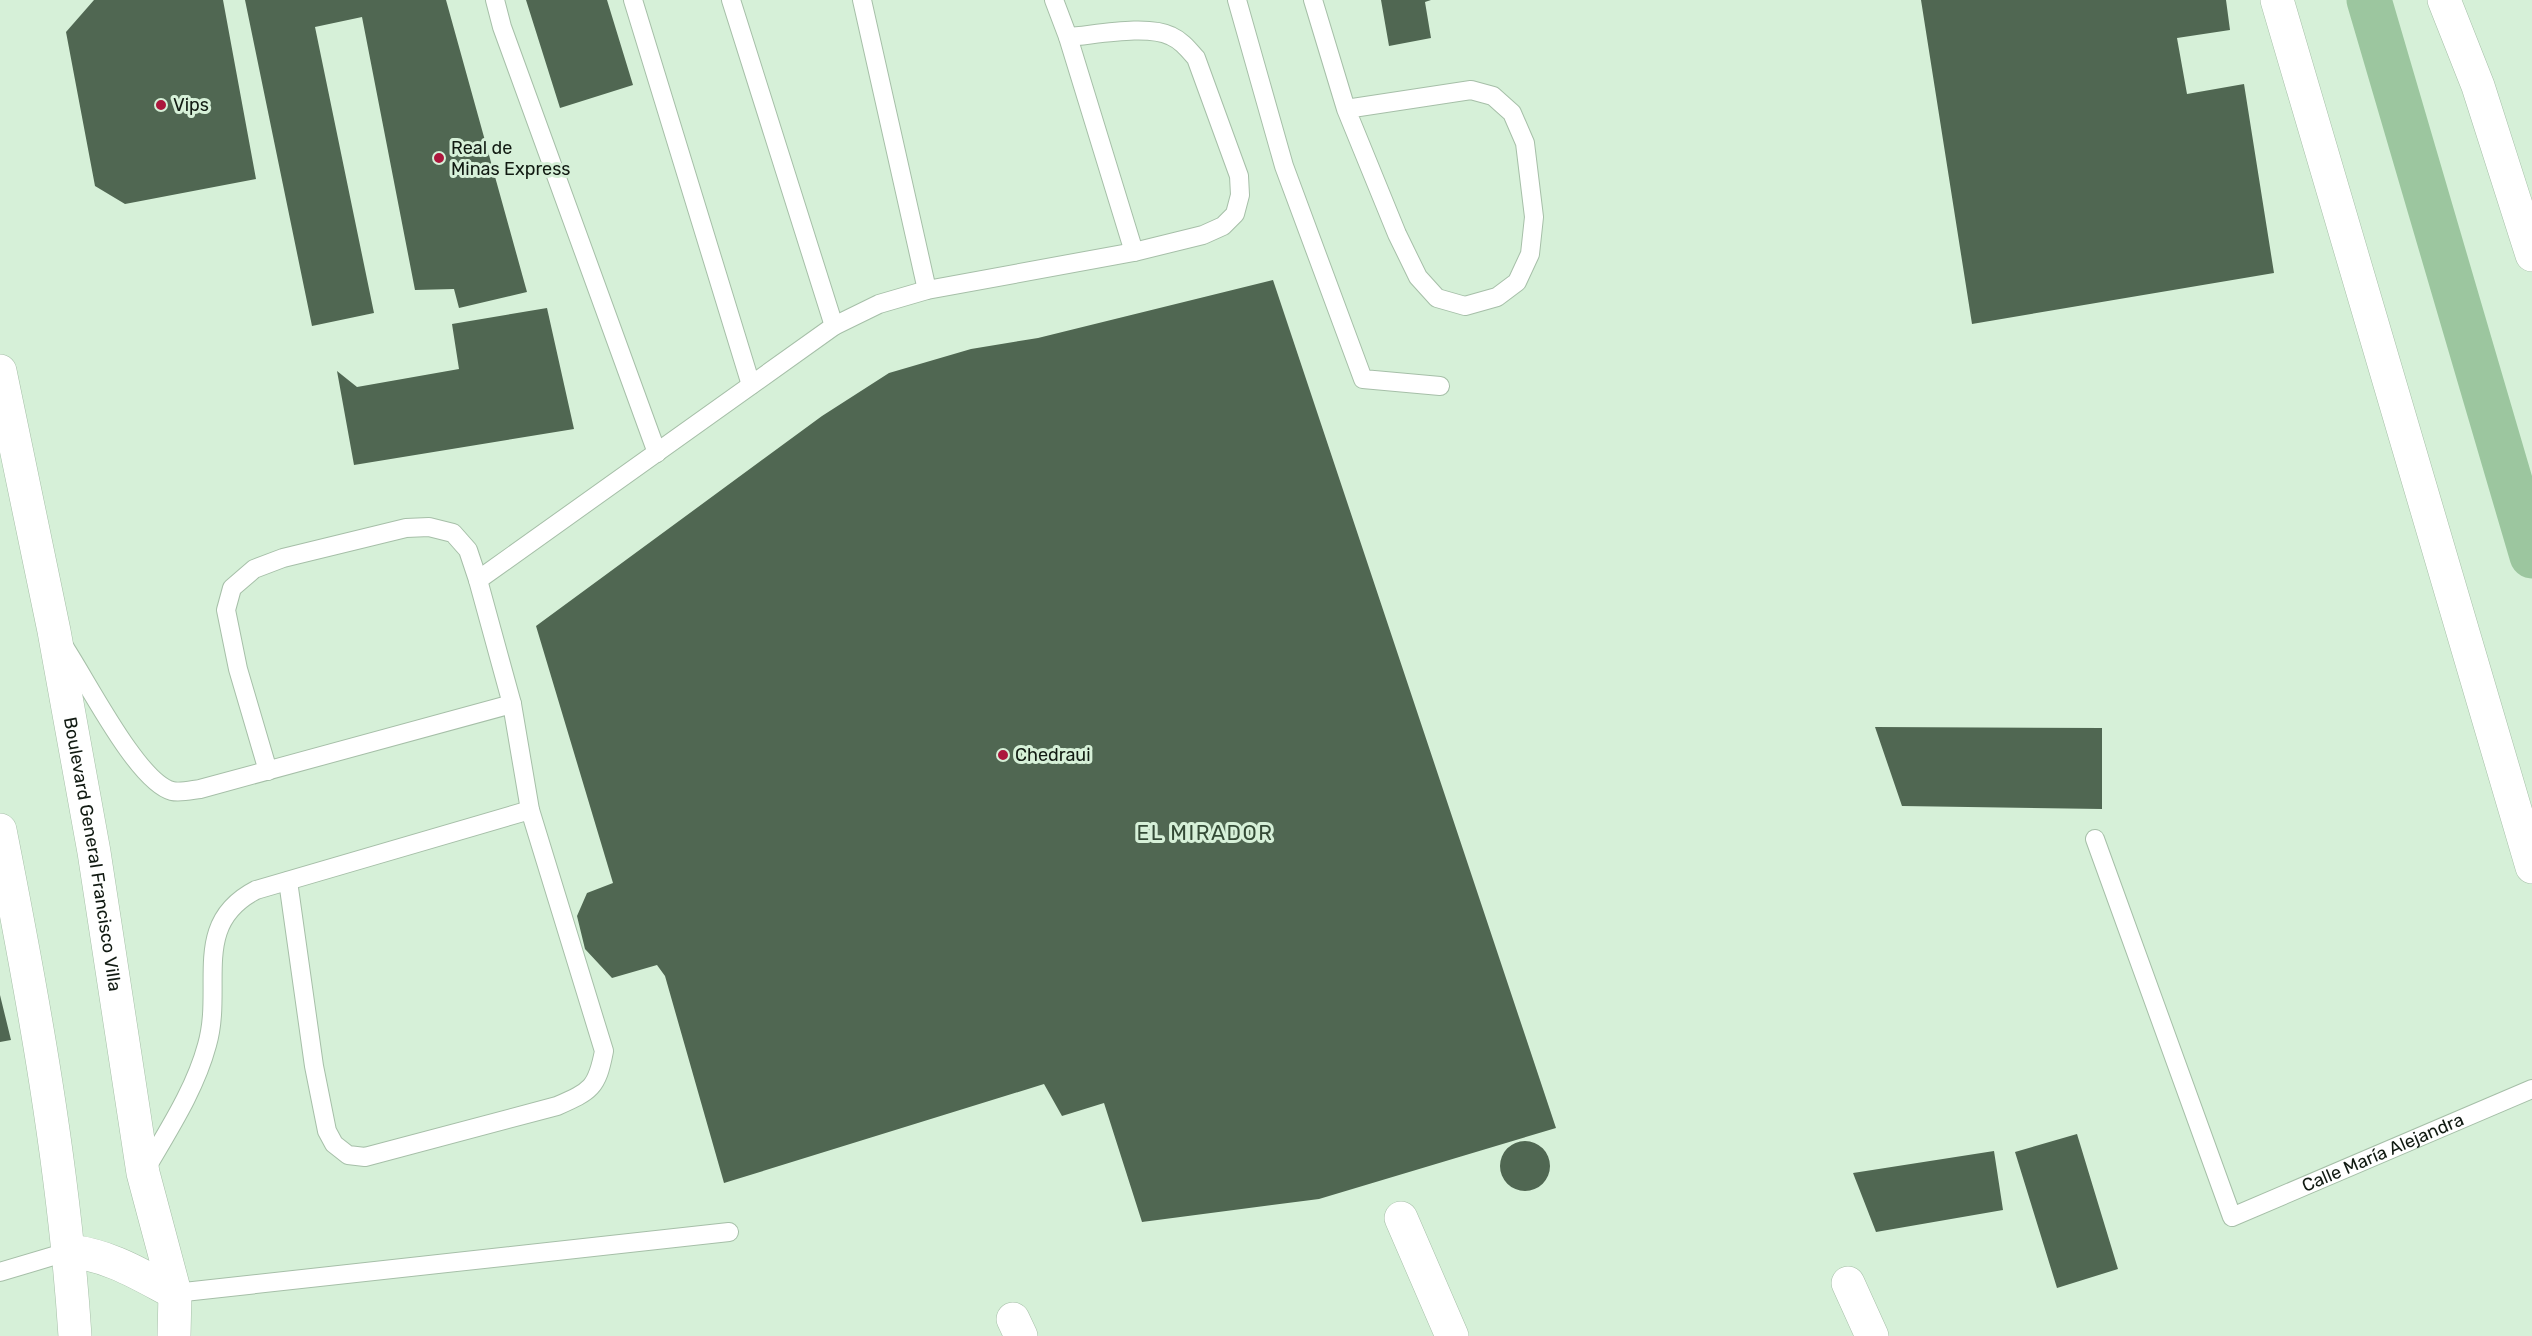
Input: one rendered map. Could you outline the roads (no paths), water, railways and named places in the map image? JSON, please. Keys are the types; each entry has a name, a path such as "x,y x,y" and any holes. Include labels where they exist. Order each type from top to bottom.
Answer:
{"main road":[{"path":"2277,0 2532,867"},
{"path":"2444,0 2478,87 2532,255"},
{"name":"Boulevard General Francisco Villa","path":"0,371 54,631 94,852 143,1173 175,1293 174,1336"},
{"path":"0,830 21,937 52,1122 70,1251 75,1336"},
{"path":"1401,1218 1452,1336"},
{"path":"70,1251 94,1254 117,1262 175,1293"},
{"path":"1848,1283 1872,1336"}],"lane":[{"path":"495,0 502,27 657,453"},
{"path":"633,0 751,385"},
{"path":"731,0 834,326"},
{"path":"862,0 927,290"},
{"path":"1054,0 1068,37 1134,252"},
{"path":"1237,0 1284,166 1363,379 1440,386"},
{"path":"1313,0 1346,109 1397,234 1418,277 1437,298 1465,306 1497,297 1518,282 1530,254 1534,217 1525,143 1512,112 1493,96 1471,90 1346,109"},
{"path":"478,580 834,326 879,304 927,290 1134,252 1203,235 1223,226 1235,214 1240,195 1239,176 1196,58 1182,43 1169,35 1149,31 1068,37"},
{"path":"268,771 238,669 225,610 232,588 254,569 282,558 406,528 429,527 453,533 468,550 512,704 530,810 604,1051 599,1076 583,1094 557,1106 365,1157 348,1155 334,1144 327,1131 314,1066 288,881"},
{"path":"54,631 136,760 154,780 173,792 200,789 512,704"},
{"path":"143,1173 190,1086 207,1047 214,1000 213,952 218,928 229,909 242,897 256,890 530,810"},
{"name":"Calle María Alejandra","path":"2095,839 2232,1216 2532,1089"},
{"path":"175,1293 729,1232"},
{"path":"0,1272 70,1251"}],"waterway":[{"path":"2369,0 2532,556"}],"place":[{"name":"Vips","path":"161,105"},
{"name":"Real de Minas Express","path":"439,158"},
{"name":"Chedraui","path":"1003,755"}],"district":[{"name":"EL MIRADOR","path":"1205,833"}]}
